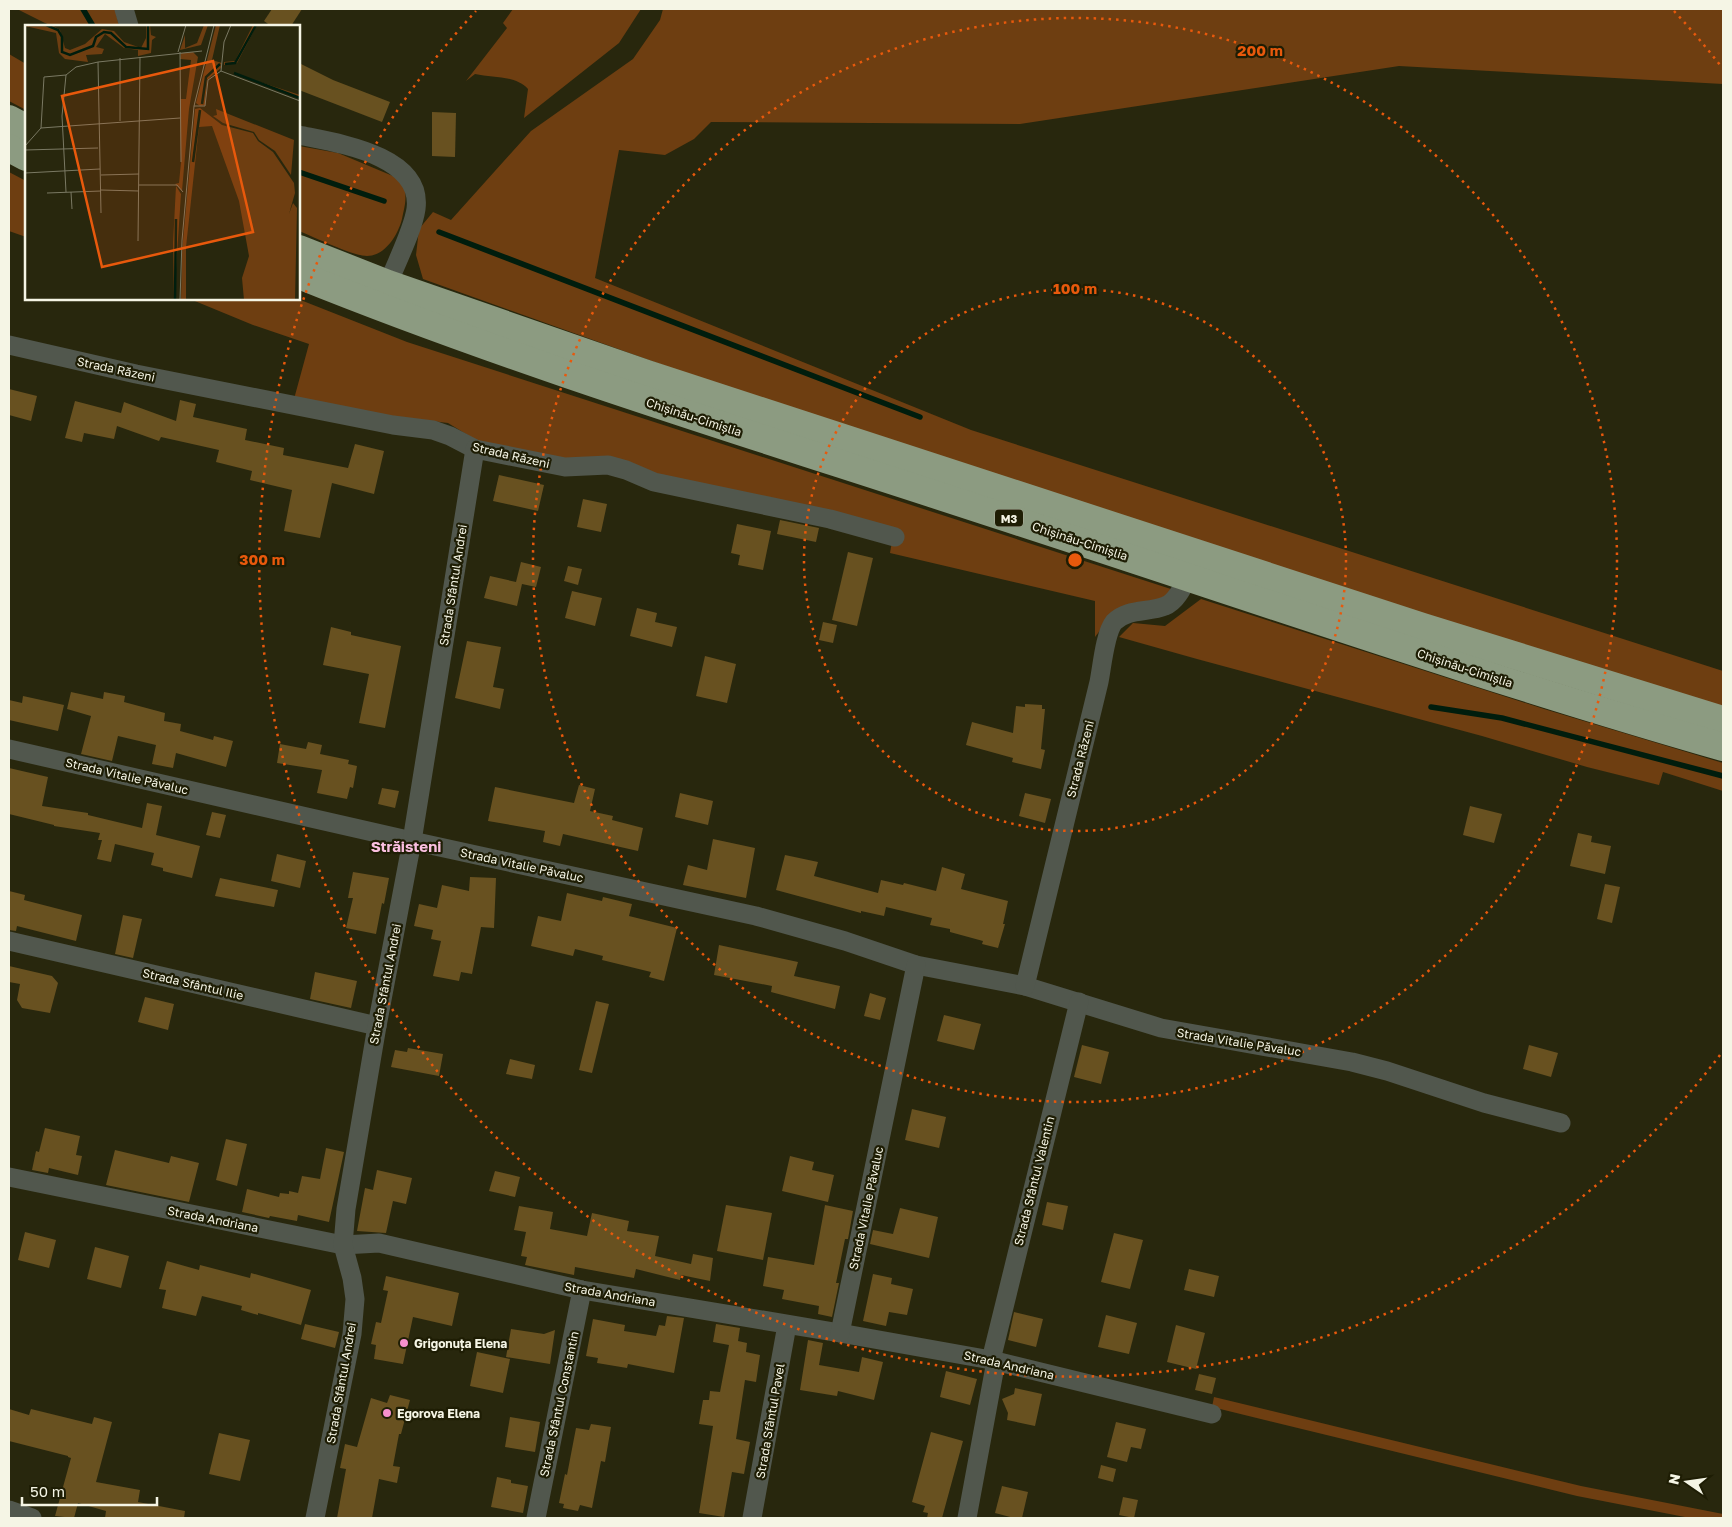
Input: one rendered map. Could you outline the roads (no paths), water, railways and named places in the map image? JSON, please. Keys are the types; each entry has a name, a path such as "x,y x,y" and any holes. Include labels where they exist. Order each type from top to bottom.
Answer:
{"highway":[{"path":"9,119 25,127"},
{"path":"9,148 25,157"},
{"name":"Chișinău-Cimișlia","path":"300,249 388,284 647,374 840,438 1423,627 1723,720"},
{"name":"Chișinău-Cimișlia","path":"300,275 386,310 638,399 1188,576 1574,704 1723,747"}],"street":[{"path":"124,9 129,25"},
{"path":"300,135 353,147 396,165 408,177 416,194 416,209 388,284"},
{"name":"Strada Răzeni","path":"9,345 136,374 393,425 433,430 450,436 475,449 565,467 608,466 626,470 654,482 830,519 895,536"},
{"name":"Strada Sfântul Andrei","path":"315,1518 352,1334 355,1299 352,1278 343,1245 346,1209 377,1026 412,840 475,449"},
{"name":"Strada Răzeni","path":"1026,986 1113,623 1126,613 1166,606 1180,593 1188,576"},
{"name":"Strada Vitalie Păvaluc","path":"9,749 756,916 845,940 916,965 1026,986 1161,1028 1352,1062 1387,1071 1484,1103 1561,1123"},
{"name":"Strada Sfântul Ilie","path":"9,941 377,1026"},
{"name":"Strada Vitalie Păvaluc","path":"840,1333 916,965"},
{"name":"Strada Sfântul Valentin","path":"967,1518 993,1361 1079,1002"},
{"name":"Strada Andriana","path":"9,1177 343,1245 379,1243 582,1290 840,1333 993,1361 1212,1414"},
{"name":"Strada Sfântul Constantin","path":"536,1518 582,1290"},
{"name":"Strada Sfântul Pavel","path":"752,1518 787,1325"},
{"path":"9,1510 32,1518"}],"waterway":[{"path":"83,9 92,25"},
{"path":"300,172 384,201"},
{"path":"439,232 920,417"},
{"path":"1431,707 1502,718 1723,776"}],"place":[{"name":"Grigonuța Elena","path":"404,1343"},
{"name":"Egorova Elena","path":"387,1413"}],"district":[{"name":"Străisteni","path":"406,846"}]}
